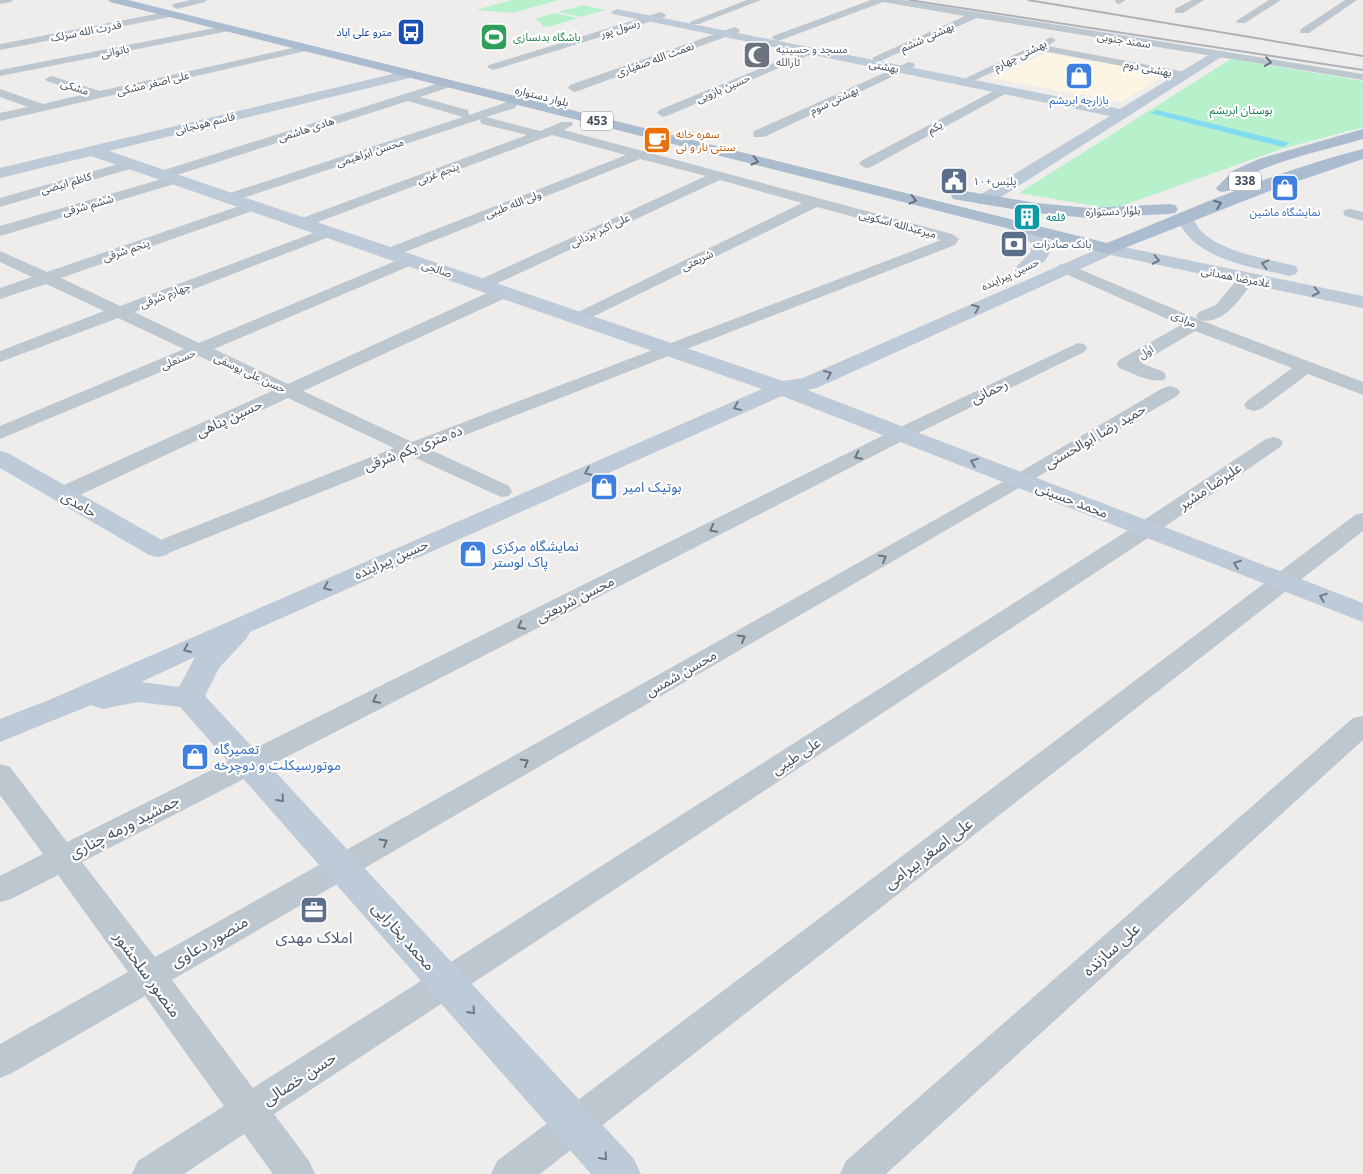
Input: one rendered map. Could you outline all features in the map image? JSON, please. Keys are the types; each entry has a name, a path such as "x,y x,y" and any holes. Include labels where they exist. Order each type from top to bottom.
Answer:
{"main road":[{"name":"بلوار دستواره","path":"114,0 174,10 903,184 1036,208 1089,213 1177,213"},
{"name":"بلوار دستواره","path":"153,0 174,10 230,28 306,48 1109,249"},
{"path":"1224,188 1240,173 1265,162 1363,134"},
{"name":"حسین پیراینده","path":"1109,249 1157,229 1177,213 1224,188 1282,167 1363,144"},
{"name":"حسین پیراینده","path":"1080,243 1128,224 1177,213 1363,154"},
{"path":"1022,228 1044,229 1056,226 1061,220 1056,214 1036,208"},
{"path":"1036,208 1157,229"}],"street":[{"path":"0,1 8,0"},
{"name":"قدرت الله سرلک","path":"0,47 174,10 202,0"},
{"path":"695,22 756,0"},
{"path":"777,38 880,0"},
{"name":"سمند جنوبی","path":"886,0 1363,77"},
{"path":"1179,11 1199,0"},
{"path":"1242,21 1276,0"},
{"path":"1305,31 1352,0"},
{"name":"بهشتی","path":"628,9 655,17 810,51 904,67 1004,90 1125,112"},
{"name":"بهشتی ششم","path":"878,59 976,16"},
{"path":"655,17 695,22 730,32 777,38 878,59 904,67 972,78 1125,112"},
{"name":"رسول پور","path":"493,67 655,17"},
{"name":"باتوانی","path":"0,73 230,28"},
{"name":"بهشتی چهارم","path":"972,78 1069,31"},
{"name":"نعمت الله صفیاری","path":"574,88 730,32"},
{"name":"بهشتی دوم","path":"1110,61 1140,42"},
{"name":"بهشتی دوم","path":"1038,47 1185,75"},
{"name":"علی اصغر مشکی","path":"0,118 306,48"},
{"name":"حسین بازویی","path":"663,113 810,51"},
{"path":"984,200 1220,54"},
{"name":"بهشتی سوم","path":"759,134 904,67"},
{"name":"قاسم هونجانی","path":"0,173 409,74"},
{"name":"مشکی","path":"51,79 100,95"},
{"name":"هادی هاشمی","path":"169,177 449,84"},
{"name":"یکم","path":"866,164 1004,90"},
{"path":"0,93 43,108"},
{"path":"407,97 464,113"},
{"name":"محسن ابراهیمی","path":"230,198 511,105"},
{"name":"میرعبدالله اسکویی","path":"486,121 547,133 638,155 951,239 950,242 669,349"},
{"name":"پنجم غربی","path":"302,223 574,122"},
{"name":"صالحی","path":"92,151 782,388"},
{"name":"ولی الله طیبی","path":"389,252 638,155"},
{"name":"کاظم ابیضی","path":"0,203 132,164"},
{"name":"علی اکبر یزدانی","path":"483,285 718,176"},
{"name":"ششم شرقی","path":"0,231 169,177"},
{"name":"شریعتی","path":"580,318 815,202"},
{"name":"پنجم شرقی","path":"0,294 253,206"},
{"name":"غلامرضا همدانی","path":"1177,213 1187,226 1204,242 1238,257 1363,288"},
{"path":"1022,228 1040,242 1040,253 1025,267"},
{"name":"چهارم شرقی","path":"0,357 329,232"},
{"name":"حسین پیراینده","path":"782,388 790,375 1080,243"},
{"name":"غلامرضا همدانی","path":"1109,249 1216,273 1363,302"},
{"name":"حسین پیراینده","path":"0,731 60,707 248,622 782,388 809,383 1109,249"},
{"name":"حسن علی یوسفی","path":"0,256 501,491"},
{"path":"1216,273 1198,263 1198,259 1206,256 1238,257"},
{"name":"حسنعلی","path":"0,433 411,260"},
{"name":"مرادی","path":"1065,268 1199,320 1306,367 1363,389"},
{"path":"1199,320 1222,308 1246,279"},
{"name":"حسین پناهی","path":"63,494 504,292"},
{"name":"اول","path":"1157,376 1126,364 1199,320"},
{"name":"رحمانی","path":"901,434 1078,348"},
{"name":"ده متری یکم شرقی","path":"158,549 669,349"},
{"path":"1254,406 1306,367"},
{"name":"محمد حسینی","path":"782,388 1363,613"},
{"name":"حمید رضا ابوالحسنی","path":"1020,480 1170,392"},
{"name":"محسن شریعتی","path":"249,764 901,434"},
{"name":"علیرضا مشیر","path":"1146,529 1274,443"},
{"name":"حامدی","path":"0,458 158,549"},
{"name":"محسن شمس","path":"341,866 1020,480"},
{"name":"علی اصغر بیرامی","path":"510,1174 1363,520"},
{"name":"علی طیبی","path":"446,983 1146,529"},
{"path":"60,707 138,692 189,698 206,663 248,622"},
{"name":"محمد بخارایی","path":"189,698 619,1174"},
{"name":"علی سازنده","path":"859,1174 1363,725"},
{"name":"جمشید ورمه چناری","path":"0,890 249,764"},
{"name":"منصور سلحشور","path":"0,774 296,1174"},
{"name":"منصور دعاوی","path":"0,1062 341,866"},
{"name":"حسن خصالی","path":"151,1174 446,983"}],"shaded area":[{"name":"بازارچه ابریشم","path":"1047,53 1166,74 1121,102 992,78"}],"green space":[{"path":"512,0 559,0 512,13 476,10"},
{"path":"583,5 605,10 581,17 558,12"},
{"path":"554,13 578,18 548,27 543,26 535,19"},
{"name":"بوستان ابریشم","path":"1231,59 1363,81 1363,127 1281,149 1113,209 1019,193"}],"water":[{"path":"1157,110 1290,143 1283,147 1150,113"}],"railway":[{"path":"909,0 1363,70"},
{"path":"1028,0 1363,56"}],"place":[{"name":"مترو علی آباد","path":"411,32"},
{"name":"باشگاه بدنسازی","path":"494,37"},
{"name":"مسجد و حسینیه ثارالله","path":"757,55"},
{"name":"بازارچه ابریشم","path":"1079,76"},
{"name":"سفره خانه سنتی نار و نی","path":"657,140"},
{"name":"پلیس+۱۰","path":"954,181"},
{"name":"نمایشگاه ماشین","path":"1285,188"},
{"name":"قلعه","path":"1027,217"},
{"name":"بانک صادرات","path":"1014,244"},
{"name":"بوتیک امیر","path":"604,487"},
{"name":"نمایشگاه مرکزی پاک لوستر","path":"473,554"},
{"name":"تعمیرگاه موتورسیکلت و دوچرخه","path":"195,757"},
{"name":"املاک مهدی","path":"314,910"}]}
